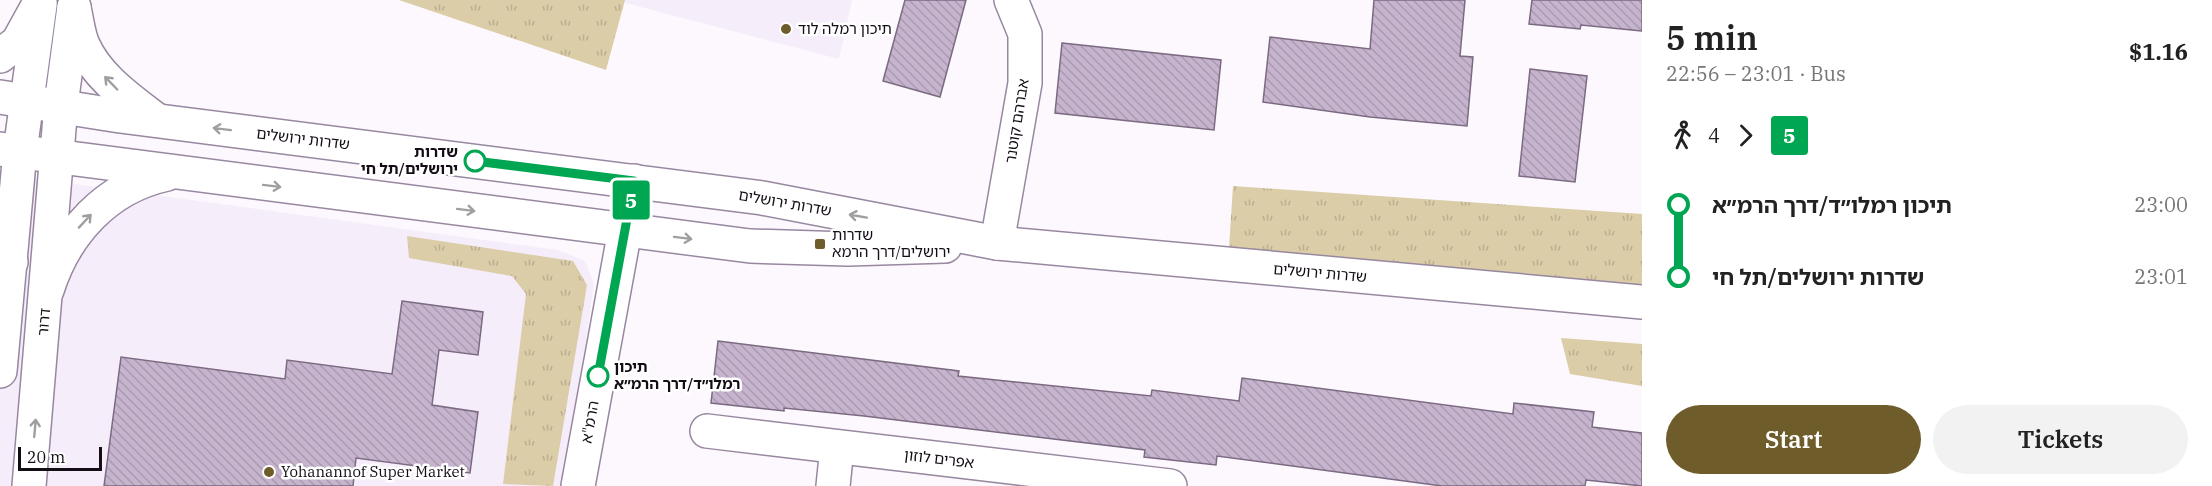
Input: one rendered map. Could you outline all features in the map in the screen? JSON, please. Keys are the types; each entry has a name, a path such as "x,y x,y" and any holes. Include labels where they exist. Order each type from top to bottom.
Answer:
{"main road":[{"name":"אברהם קוטנר","path":"998,243 1025,83 1025,34 1011,0"},
{"path":"0,56 18,42 41,1"},
{"path":"0,371 11,262 10,150 13,98 41,1"},
{"path":"75,4 82,43 92,62 116,89 156,120"},
{"name":"דרור","path":"29,486 47,290 56,157 75,4"},
{"name":"שדרות ירושלים","path":"13,98 156,120 762,198 998,243 1642,302"},
{"name":"שדרות ירושלים","path":"10,150 173,173 750,246 802,249 998,243"},
{"path":"47,290 67,243 99,206 130,186 173,173"},
{"name":"הרמ\"א","path":"578,486 634,181"},
{"path":"0,232 11,262"},
{"name":"אפרים לוזון","path":"707,431 1170,486"},
{"path":"833,486 837,447"}],"shaded area":[{"name":"תיכון רמלה לוד","path":"614,0 852,0 839,59"},
{"path":"0,174 558,250 585,261 594,284 571,442 560,486 0,486"}],"green space":[{"path":"399,0 625,0 606,70"},
{"path":"1233,186 1642,214 1642,295 1228,264"},
{"path":"407,236 573,261 587,285 553,486 503,484 526,294 512,276 409,258"},
{"path":"1561,338 1642,344 1642,386 1570,374"}],"building":[{"path":"905,0 966,0 940,97 883,81"},
{"path":"1374,0 1465,0 1460,56 1473,57 1467,126 1370,117 1263,102 1270,37 1370,49"},
{"path":"1532,0 1642,0 1642,31 1581,25 1580,29 1529,24"},
{"path":"1062,43 1221,60 1214,130 1055,113"},
{"path":"1530,69 1587,76 1575,182 1519,176"},
{"path":"402,301 483,312 478,355 439,350 432,405 478,412 470,473 356,458 353,486 104,486 121,357 285,379 287,360 392,374"},
{"path":"718,341 959,371 958,376 1151,396 1152,390 1239,401 1242,378 1513,414 1514,403 1594,412 1592,427 1642,433 1642,486 1586,480 1585,486 1442,486 1217,456 1216,465 1144,457 1145,450 864,416 711,403"}],"bus line":[{"name":"5","path":"475,161 634,181 598,376"}],"place":[{"name":"תיכון רמלה לוד","path":"786,29"},
{"name":"שדרות ירושלים/תל חי","path":"475,161"},
{"name":"שדרות ירושלים/דרך הרמא","path":"820,244"},
{"name":"תיכון רמלו״ד/דרך הרמ״א","path":"598,376"},
{"name":"Yohanannof Super Market","path":"269,472"}]}
